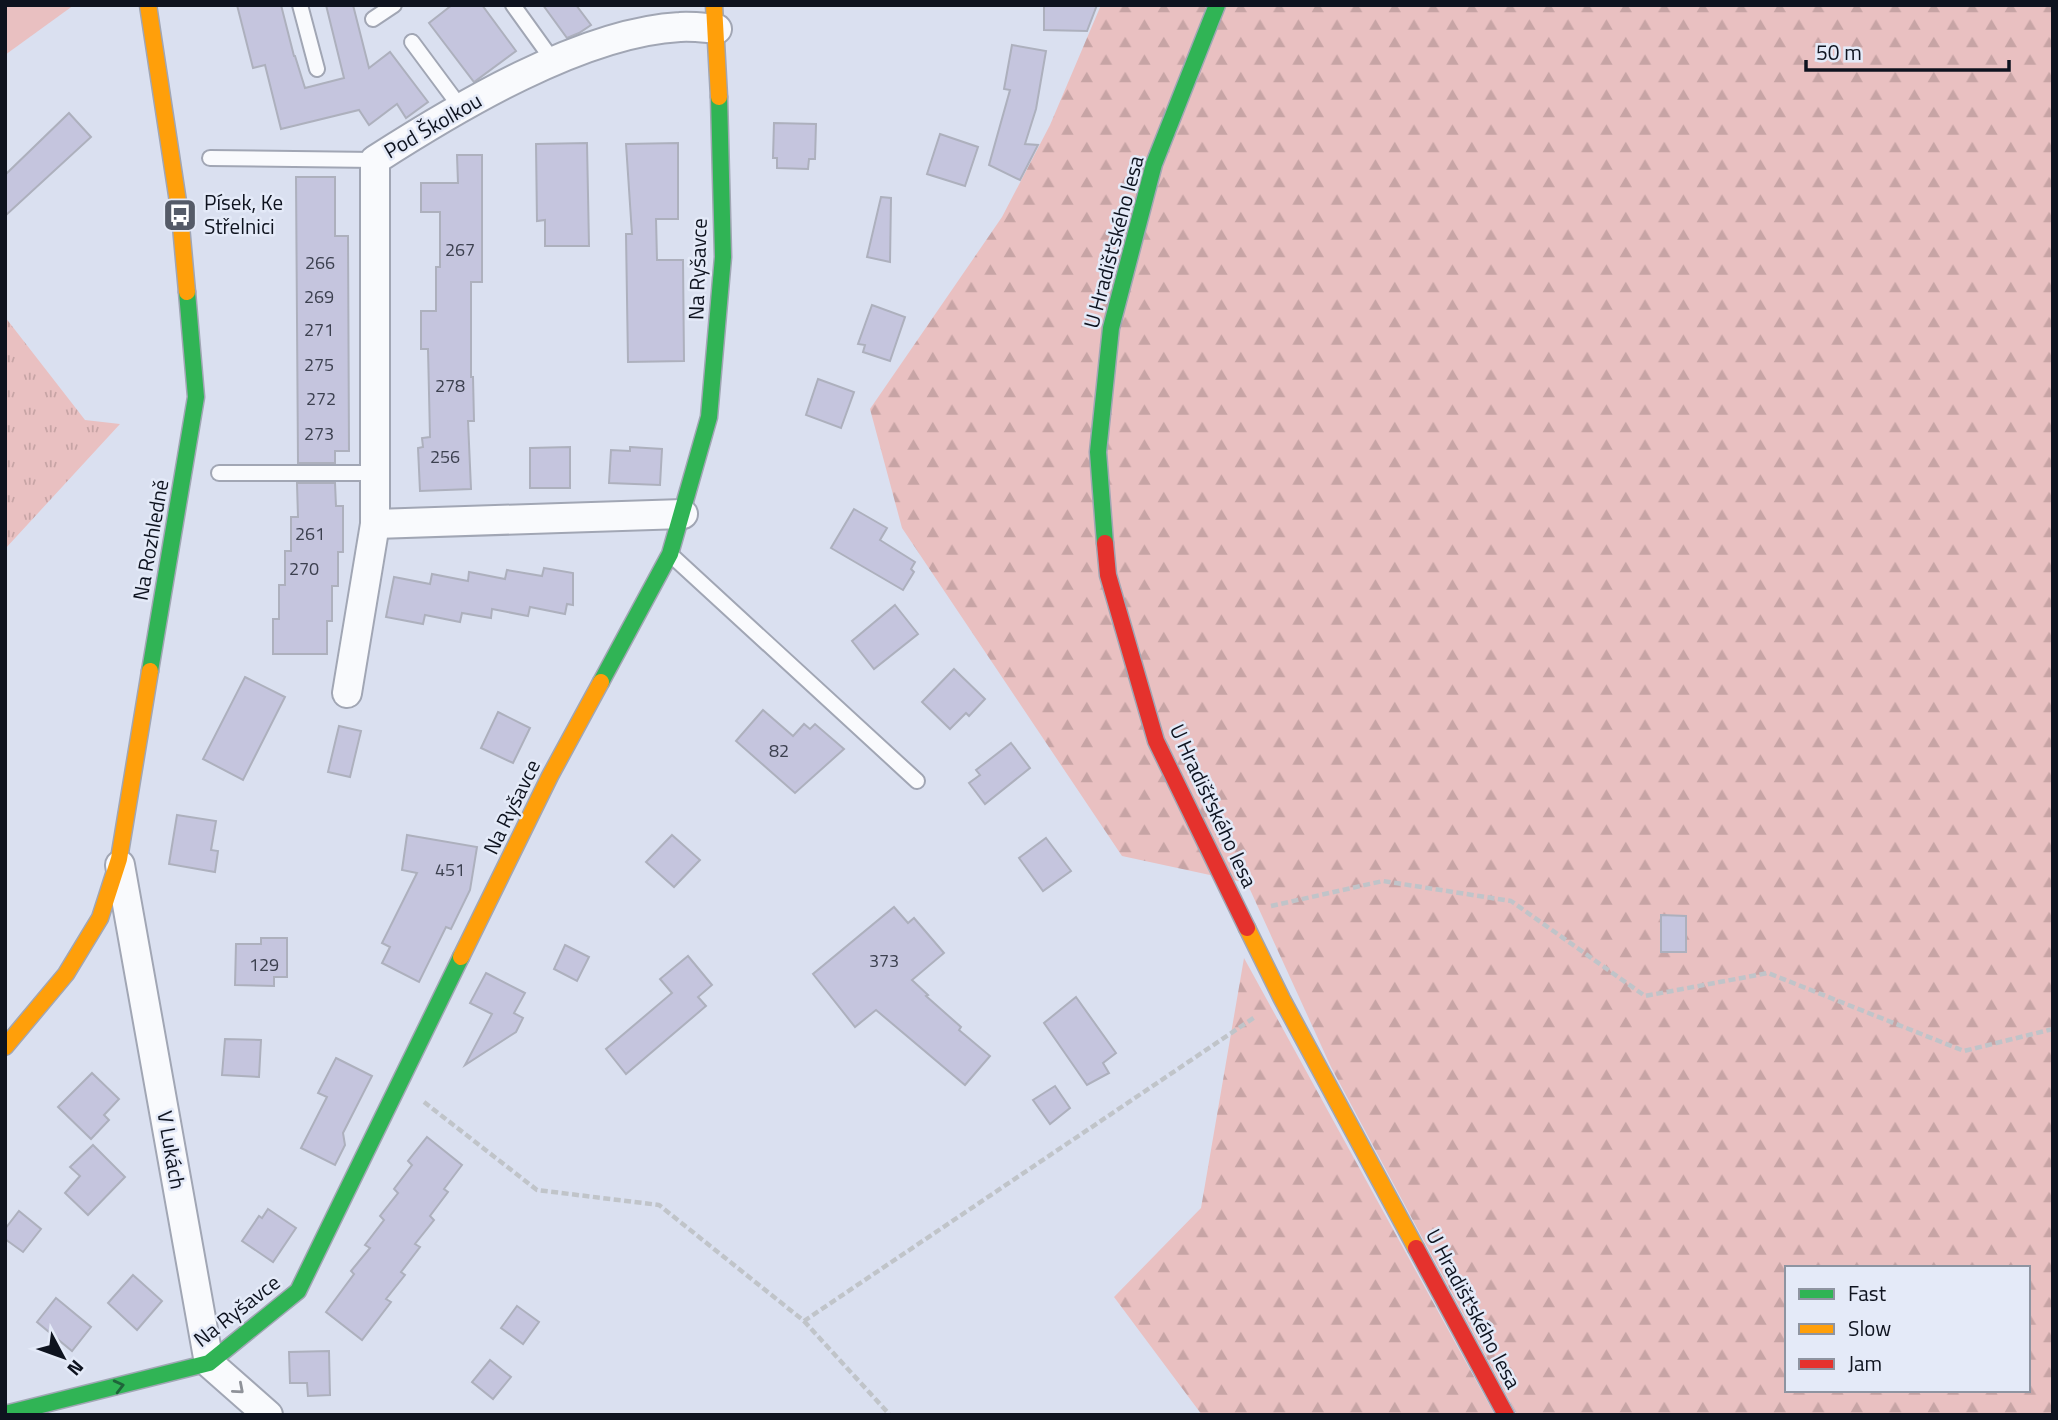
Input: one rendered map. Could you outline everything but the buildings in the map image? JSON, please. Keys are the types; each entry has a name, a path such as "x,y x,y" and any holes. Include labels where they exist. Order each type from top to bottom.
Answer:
{"street":[{"name":"Na Rozhledně","path":"5,1047 31,1020 69,972 97,924 119,859 197,397 180,215 148,5"},
{"name":"U Hradišťského lesa","path":"1217,5 1154,164 1111,328 1098,452 1108,575 1156,741 1282,999 1506,1415"},
{"name":"Pod Školkou","path":"347,693 375,524 375,160 434,122 554,62 613,38 716,17"},
{"name":"Na Ryšavce","path":"5,1414 209,1363 298,1291 550,776 670,554 709,417 723,257 716,17"},
{"path":"375,524 683,514"},
{"name":"V Lukách","path":"119,859 209,1363"},
{"path":"209,1363 268,1415"}],"lane":[{"path":"300,5 317,69"},
{"path":"373,19 394,5"},
{"path":"513,5 554,62"},
{"path":"412,41 461,108"},
{"path":"210,159 375,160"},
{"path":"219,473 375,473"},
{"path":"670,554 917,781"}],"path":[{"path":"1240,912 1383,881 1511,901 1645,996 1768,973 1964,1051 2053,1029"},
{"path":"804,1321 1282,999"},
{"path":"400,1083 537,1190 659,1205 804,1321 890,1415"}],"green space":[{"path":"5,5 74,5 5,55"},
{"path":"1101,5 2053,5 2053,1415 1517,1415 1331,1067 1247,883 1122,856 902,528 870,409 1002,217 1050,125"},
{"path":"5,317 85,420 120,424 5,549"},
{"path":"1244,958 1495,1415 1202,1415 1114,1297 1201,1208"}],"traffic: fast":[{"path":"1105,543 1098,452 1111,328 1154,164 1217,5"},
{"path":"601,682 670,554 709,417 723,257 719,97"},
{"path":"150,671 196,397 187,292"},
{"path":"5,1414 209,1363 298,1291 461,957"}],"traffic: slow":[{"path":"148,5 180,215 187,292"},
{"path":"714,5 719,97"},
{"path":"5,1047 66,974 100,918 119,859 150,671"},
{"path":"461,957 550,776 601,682"},
{"path":"1247,928 1282,999 1416,1248"}],"traffic: jam":[{"path":"1105,543 1108,575 1156,741 1247,928"},
{"path":"1416,1248 1506,1415"}],"place":[{"name":"Písek, Ke Střelnici","path":"180,215"}]}
